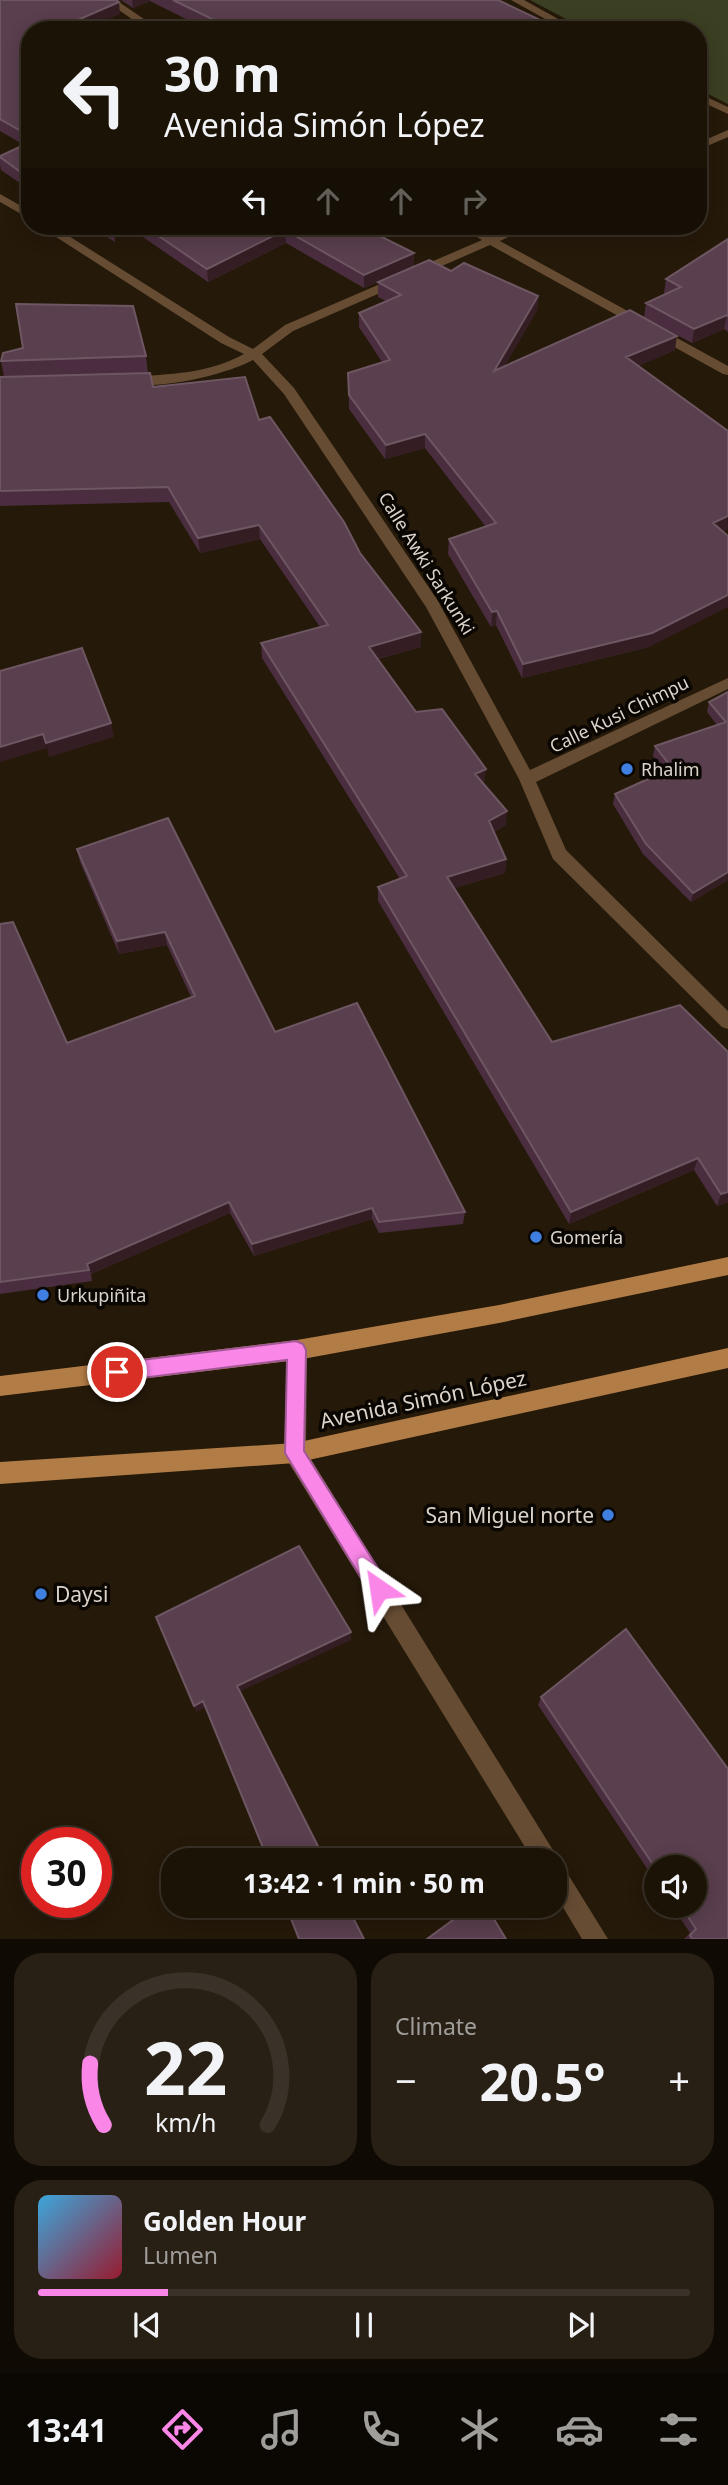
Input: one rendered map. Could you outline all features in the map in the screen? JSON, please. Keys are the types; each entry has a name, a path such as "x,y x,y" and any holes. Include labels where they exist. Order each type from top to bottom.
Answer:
{"main road":[{"path":"0,1386 296,1350 499,1314 728,1266"},
{"name":"Avenida Simón López","path":"0,1473 295,1453 728,1358"}],"street":[{"path":"109,0 141,21"},
{"path":"516,0 556,21"},
{"path":"707,100 728,111"},
{"path":"707,143 728,134"},
{"path":"0,197 21,210"},
{"name":"Calle Awki Sarkunki","path":"59,235 225,340 254,354 289,391 433,605 527,779 559,854 728,1022"},
{"path":"481,235 728,371"},
{"path":"116,382 198,376 229,368 254,354 289,328 503,235"},
{"name":"Calle Kusi Chimpu","path":"527,779 728,682"},
{"path":"296,1350 295,1453 540,1848"},
{"path":"567,1892 596,1939"}],"green space":[{"path":"530,0 728,0 728,104 707,94 707,21 570,21"}],"building":[{"path":"0,0 119,2 76,21 21,21 21,131 0,119"},
{"path":"173,0 498,0 542,21 214,21"},
{"path":"21,146 21,172 0,157"},
{"path":"157,235 275,235 207,269"},
{"path":"294,235 378,235 414,253 364,275"},
{"path":"728,239 728,316 694,329 646,303 681,287 666,279"},
{"path":"429,260 451,271 464,263 538,296 494,371 630,310 677,336 626,357 728,431 728,516 713,523 728,536 728,595 652,633 523,664 497,611 492,612 449,539 496,523 425,434 386,445 349,395 348,373 390,360 359,313 401,295 378,282"},
{"path":"16,304 133,306 146,356 1,361 3,353 23,348"},
{"path":"150,373 153,387 245,377 259,420 270,417 344,522 360,553 421,632 369,647 416,712 442,709 486,769 475,774 507,811 489,821 506,859 447,877 552,1042 680,1005 728,1052 728,1192 721,1194 698,1158 571,1212 378,887 407,876 261,643 328,625 259,525 198,538 168,487 0,491 0,377"},
{"path":"82,648 111,723 46,743 43,734 0,747 0,671"},
{"path":"728,692 728,872 693,893 646,844 615,794 672,768 655,746 726,722 709,702"},
{"path":"168,818 275,1032 357,1003 465,1212 379,1222 372,1208 252,1244 229,1202 87,1264 89,1270 0,1282 0,924 13,922 67,1043 195,996 165,932 117,941 77,849"},
{"path":"299,1546 351,1632 237,1686 319,1848 263,1848 203,1701 194,1706 156,1617"},
{"path":"626,1629 728,1769 728,1939 692,1939 690,1935 696,1929 689,1918 707,1918 707,1855 647,1855 541,1697"},
{"path":"291,1918 353,1918 364,1939 299,1939"},
{"path":"456,1918 493,1918 506,1939 427,1939"}],"place":[{"name":"Rhalim","path":"627,769"},
{"name":"Gomería","path":"536,1237"},
{"name":"Urkupiñita","path":"43,1295"},
{"name":"San Miguel norte","path":"608,1515"},
{"name":"Daysi","path":"41,1594"}],"route":[{"path":"117,1372 296,1350 295,1453 379,1589"}]}
